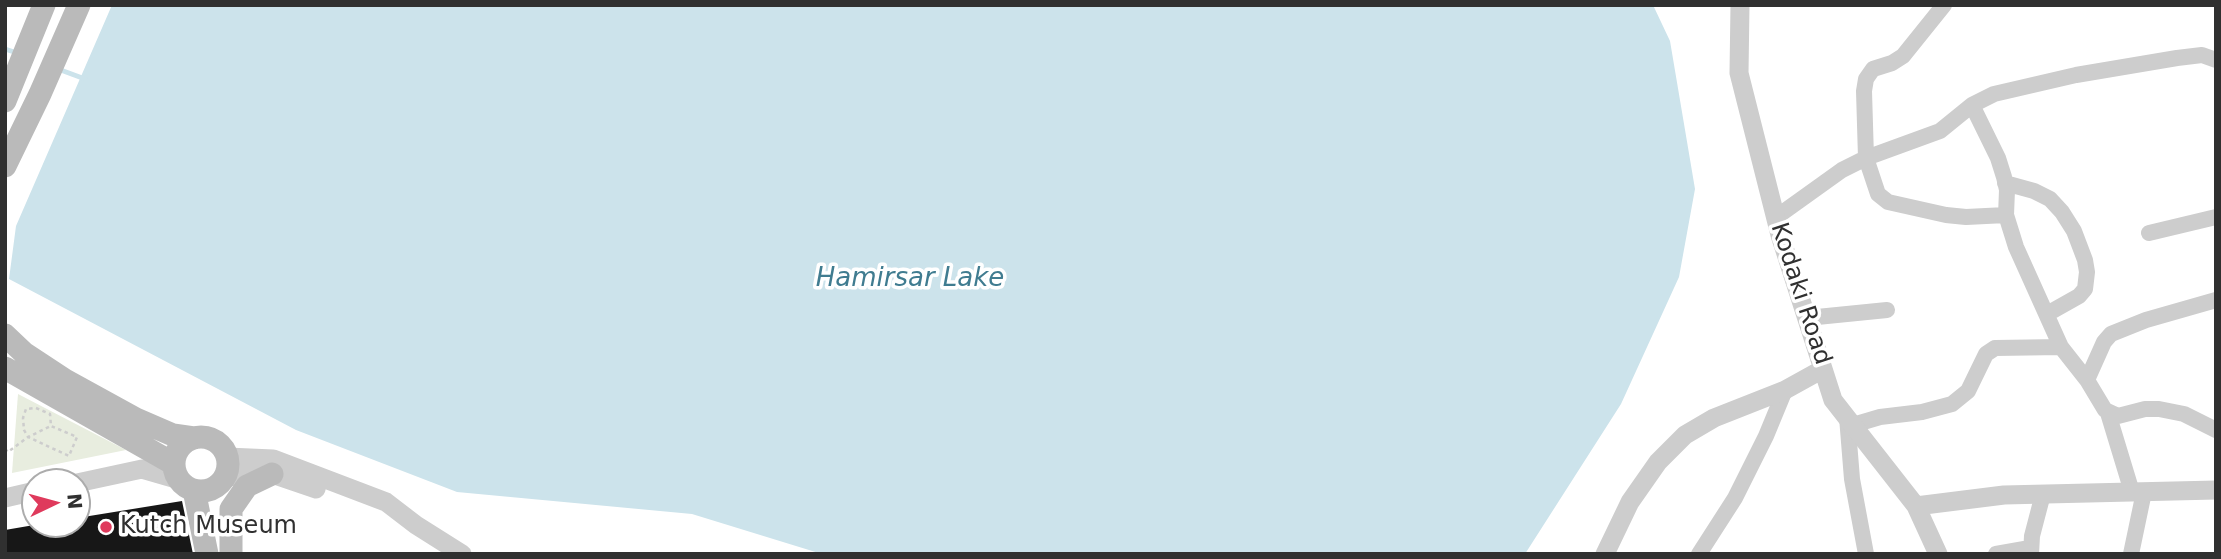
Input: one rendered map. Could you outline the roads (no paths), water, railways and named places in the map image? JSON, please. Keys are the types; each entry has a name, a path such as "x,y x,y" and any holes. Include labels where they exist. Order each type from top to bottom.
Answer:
{"main road":[{"path":"5,166 40,94 74,7"},
{"path":"9,92 40,16"},
{"path":"5,335 24,353 44,366 124,412 173,435 211,439 218,443 231,554"},
{"path":"5,369 202,491 223,473"},
{"path":"194,438 180,447 183,478 207,554"},
{"path":"231,554 231,509 247,486 272,474"}],"street":[{"name":"Kodaki Road","path":"1740,5 1739,73 1775,218 1833,400 1916,506 1938,554"},
{"path":"1944,5 1903,56 1868,74 1864,91 1866,158 1878,194 1888,202 1946,215 2006,215"},
{"path":"1775,218 1842,170 1866,158 1940,131 1972,105 1994,94 2076,75 2177,58 2202,55 2216,60"},
{"path":"1972,105 1998,158 2006,183 2006,215 2016,247 2061,347 2108,413 2138,492 2131,554"},
{"path":"2006,183 2050,199 2074,231 2085,260 2085,289 2079,296 2047,314"},
{"path":"2149,233 2216,217"},
{"path":"2087,380 2104,342 2111,334 2146,320 2216,300"},
{"path":"1807,318 1887,310"},
{"path":"1866,554 1852,479 1850,421 1923,412 1952,404 1968,391 1986,354 1995,348 2061,347"},
{"path":"1605,554 1630,502 1658,462 1685,435 1714,418 1785,390 1824,369"},
{"path":"1699,554 1735,498 1785,390"},
{"path":"2108,413 2118,415 2159,409 2183,414 2216,430"},
{"path":"223,473 273,459 386,502 462,554"},
{"path":"91,480 142,469 183,478"},
{"path":"223,473 272,474 416,525"},
{"path":"1916,506 2004,495 2216,490"},
{"path":"1996,554 2031,551 2043,494"}],"water":[{"name":"Hamirsar Lake","path":"112,5 1653,5 1670,41 1695,189 1679,277 1621,404 1525,554 822,554 692,514 457,492 296,430 9,279 16,226"}],"waterway":[{"path":"5,49 17,53"},
{"path":"58,69 85,79"}],"place":[{"name":"Kutch Museum","path":"106,527"}]}
